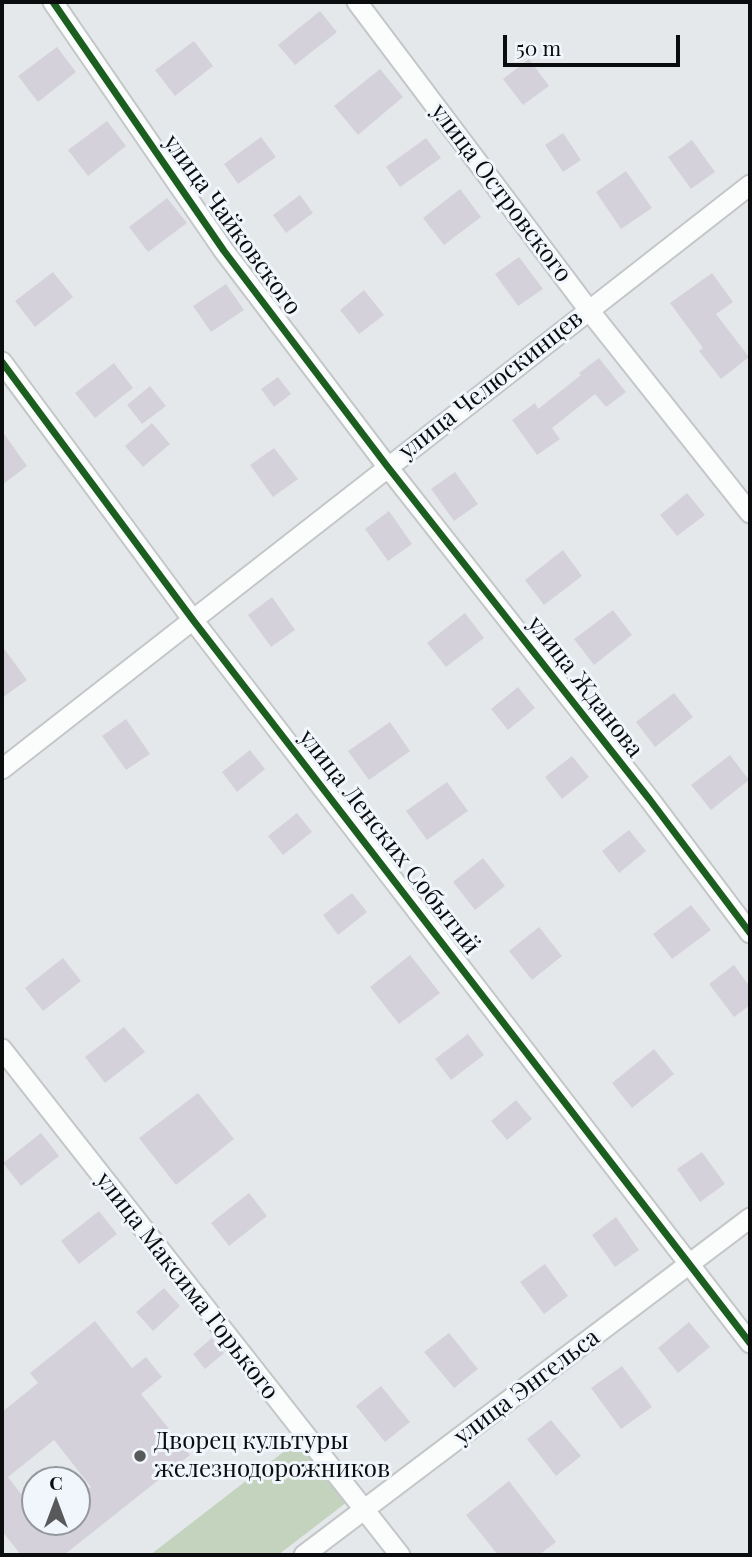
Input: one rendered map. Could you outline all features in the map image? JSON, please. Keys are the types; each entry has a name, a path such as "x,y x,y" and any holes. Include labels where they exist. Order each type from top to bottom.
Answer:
{"street":[{"name":"улица Чайковского","path":"53,2 224,251 387,466"},
{"name":"улица Островского","path":"357,2 588,309 750,513"},
{"name":"улица Челюскинцев","path":"2,769 750,185"},
{"name":"улица Ленских Событий","path":"2,362 193,620 750,1343"},
{"name":"улица Жданова","path":"387,466 650,800 750,933"},
{"name":"улица Максима Горького","path":"2,1049 400,1555"},
{"name":"улица Энгельса","path":"304,1555 750,1219"}],"green space":[{"path":"299,1440 347,1502 278,1555 150,1555"}],"building":[{"path":"320,11 337,32 295,65 278,45"},
{"path":"194,41 213,66 175,96 155,70"},
{"path":"57,47 76,72 38,102 18,76"},
{"path":"529,59 549,86 523,105 503,79"},
{"path":"380,69 403,97 358,135 334,106"},
{"path":"107,121 126,146 88,176 68,150"},
{"path":"563,133 581,160 563,172 545,145"},
{"path":"261,137 276,157 238,184 224,164"},
{"path":"426,138 441,158 400,187 386,167"},
{"path":"692,140 715,172 691,189 668,157"},
{"path":"626,171 652,208 621,229 596,192"},
{"path":"460,189 481,217 444,245 423,218"},
{"path":"300,195 313,213 286,233 273,215"},
{"path":"167,198 187,223 148,252 129,227"},
{"path":"519,257 543,289 518,306 495,274"},
{"path":"53,272 73,297 35,327 15,301"},
{"path":"712,273 733,302 716,314 749,357 721,379 699,351 703,348 670,303"},
{"path":"226,284 244,310 211,332 193,306"},
{"path":"364,290 384,315 359,334 340,310"},
{"path":"599,358 626,392 606,407 595,394 552,428 560,439 537,455 512,420 535,403 538,409"},
{"path":"114,363 133,388 95,418 75,393"},
{"path":"278,377 291,394 274,407 261,389"},
{"path":"150,386 166,406 142,424 127,405"},
{"path":"152,423 170,444 143,467 125,446"},
{"path":"2,431 27,466 2,485"},
{"path":"274,448 298,479 273,497 250,465"},
{"path":"455,472 478,504 454,521 431,489"},
{"path":"687,493 705,515 677,536 660,515"},
{"path":"389,511 412,544 388,561 365,529"},
{"path":"563,550 582,576 544,605 525,580"},
{"path":"272,597 295,630 271,647 248,615"},
{"path":"613,610 632,635 594,665 574,639"},
{"path":"465,613 484,638 446,667 427,643"},
{"path":"2,646 27,680 2,698"},
{"path":"518,687 535,708 508,730 491,709"},
{"path":"674,693 693,717 655,747 636,722"},
{"path":"126,719 150,754 126,770 102,736"},
{"path":"390,722 410,751 369,780 348,751"},
{"path":"250,750 265,769 237,792 222,772"},
{"path":"730,755 749,780 711,810 691,785"},
{"path":"572,756 589,777 562,799 545,777"},
{"path":"447,782 468,811 427,840 406,811"},
{"path":"297,813 312,832 283,855 268,836"},
{"path":"629,830 646,851 619,873 602,851"},
{"path":"483,858 505,886 475,910 453,882"},
{"path":"352,893 367,912 338,935 323,915"},
{"path":"691,905 711,930 672,959 653,934"},
{"path":"539,927 562,956 532,980 509,951"},
{"path":"410,955 440,993 399,1024 370,987"},
{"path":"63,958 81,981 43,1011 25,988"},
{"path":"734,965 750,987 750,1005 734,1017 709,984"},
{"path":"124,1027 145,1052 105,1083 85,1057"},
{"path":"468,1034 484,1055 451,1080 435,1059"},
{"path":"654,1049 674,1074 632,1108 612,1083"},
{"path":"198,1093 234,1139 176,1185 139,1138"},
{"path":"516,1100 532,1119 507,1140 491,1121"},
{"path":"41,1133 59,1156 21,1186 3,1163"},
{"path":"702,1152 725,1184 700,1202 677,1169"},
{"path":"249,1193 267,1216 229,1246 211,1223"},
{"path":"99,1211 117,1234 79,1264 61,1241"},
{"path":"616,1217 639,1250 615,1267 592,1235"},
{"path":"545,1264 568,1296 544,1314 520,1282"},
{"path":"164,1288 180,1306 153,1331 136,1312"},
{"path":"95,1321 132,1368 146,1357 162,1377 141,1394 190,1455 91,1534 91,1466 74,1466 54,1440 21,1466 8,1477 21,1494 21,1536 88,1536 64,1555 21,1555 2,1531 2,1412 38,1383 30,1373"},
{"path":"689,1322 710,1347 678,1373 658,1348"},
{"path":"449,1333 478,1369 454,1388 424,1352"},
{"path":"212,1338 224,1353 205,1369 193,1354"},
{"path":"622,1366 652,1407 621,1429 591,1388"},
{"path":"381,1386 410,1422 385,1442 356,1406"},
{"path":"551,1420 581,1456 556,1476 527,1439"},
{"path":"509,1481 556,1542 539,1555 498,1555 466,1515"}],"cycle path":[{"path":"53,2 224,251 387,466 650,800 750,933"},
{"path":"2,362 193,620 750,1343"}],"place":[{"name":"Дворец культуры железнодорожников","path":"140,1456"}]}
